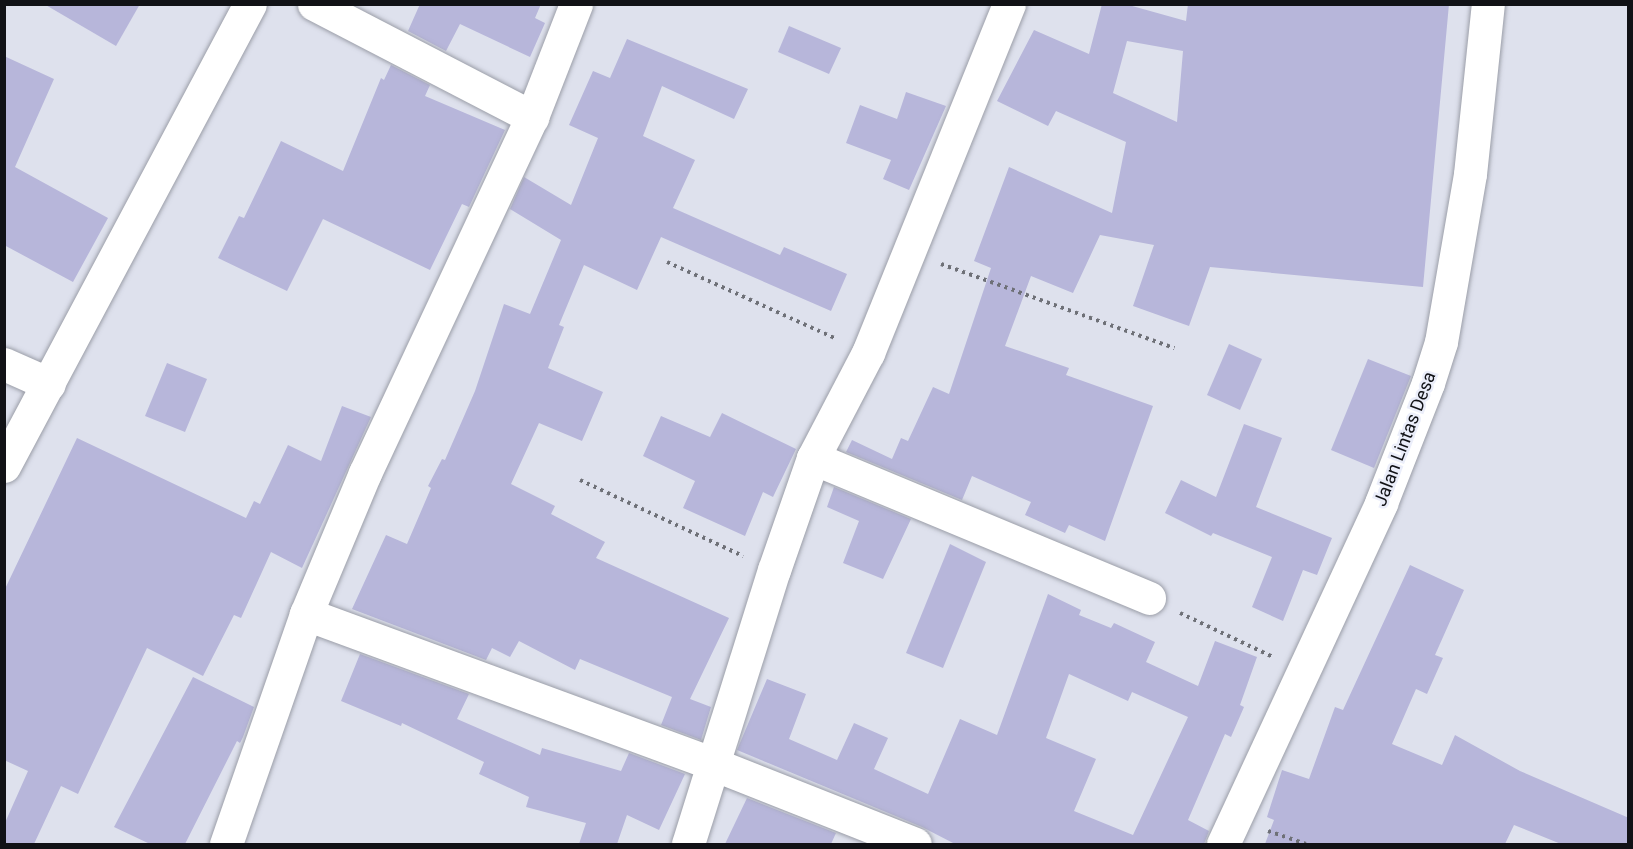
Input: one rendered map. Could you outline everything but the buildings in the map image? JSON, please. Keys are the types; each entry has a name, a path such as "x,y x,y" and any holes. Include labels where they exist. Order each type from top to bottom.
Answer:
{"street":[{"path":"4,466 250,4"},
{"path":"314,4 532,117"},
{"path":"226,844 306,614 365,473 532,117 576,4"},
{"path":"688,844 774,570 813,458 867,353 1009,4"},
{"name":"Jalan Lintas Desa","path":"1223,844 1404,448 1441,342 1470,174 1488,4"},
{"path":"4,364 49,384"},
{"path":"813,458 1149,598"},
{"path":"306,614 713,764 915,844"}],"path":[{"path":"909,253 1174,348"},
{"path":"667,262 867,353"},
{"path":"580,480 774,570"},
{"path":"1149,598 1303,672"}]}
